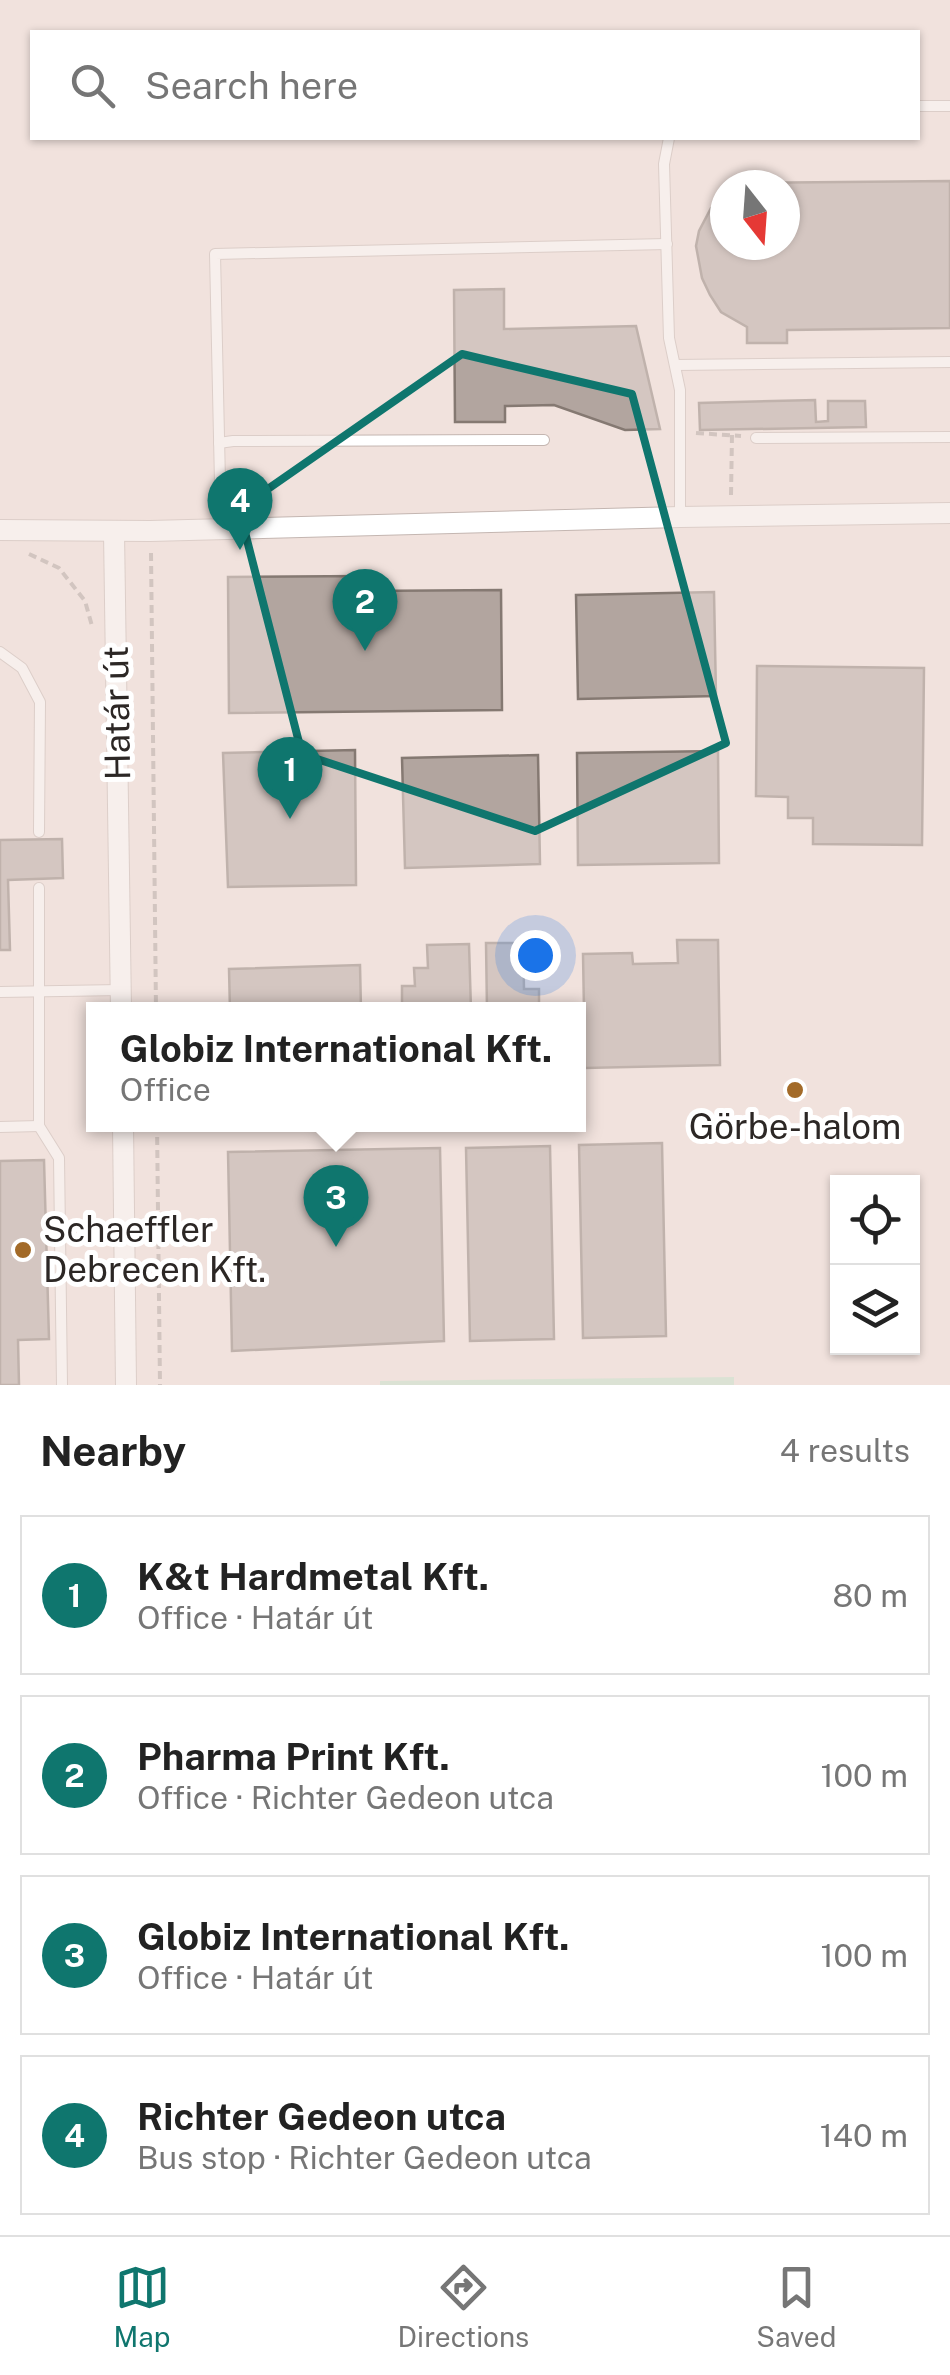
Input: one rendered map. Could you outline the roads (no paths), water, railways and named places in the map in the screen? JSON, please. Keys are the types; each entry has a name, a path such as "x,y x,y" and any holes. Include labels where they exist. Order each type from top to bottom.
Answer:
{"street":[{"path":"0,530 114,532 950,514"},
{"name":"Határ út","path":"114,532 121,1000"},
{"path":"122,1132 126,1385"}],"lane":[{"path":"920,106 950,106"},
{"path":"668,140 664,164 666,244 670,338 680,390 680,517"},
{"path":"221,528 215,254 666,244"},
{"path":"675,365 950,362"},
{"path":"756,438 950,436"},
{"path":"219,443 544,440"},
{"path":"0,652 22,668 40,702 39,832"},
{"path":"39,888 39,1126 59,1158 62,1385"},
{"path":"0,992 38,991 121,1000"},
{"path":"0,1127 39,1126"}],"place":[{"name":"Richter Gedeon utca","path":"240,550"},
{"name":"Pharma Print Kft.","path":"365,651"},
{"name":"K&t Hardmetal Kft.","path":"290,819"},
{"name":"Görbe-halom","path":"795,1090"},
{"name":"Globiz International Kft.","path":"336,1247"},
{"name":"Schaeffler Debrecen Kft.","path":"23,1250"}]}
